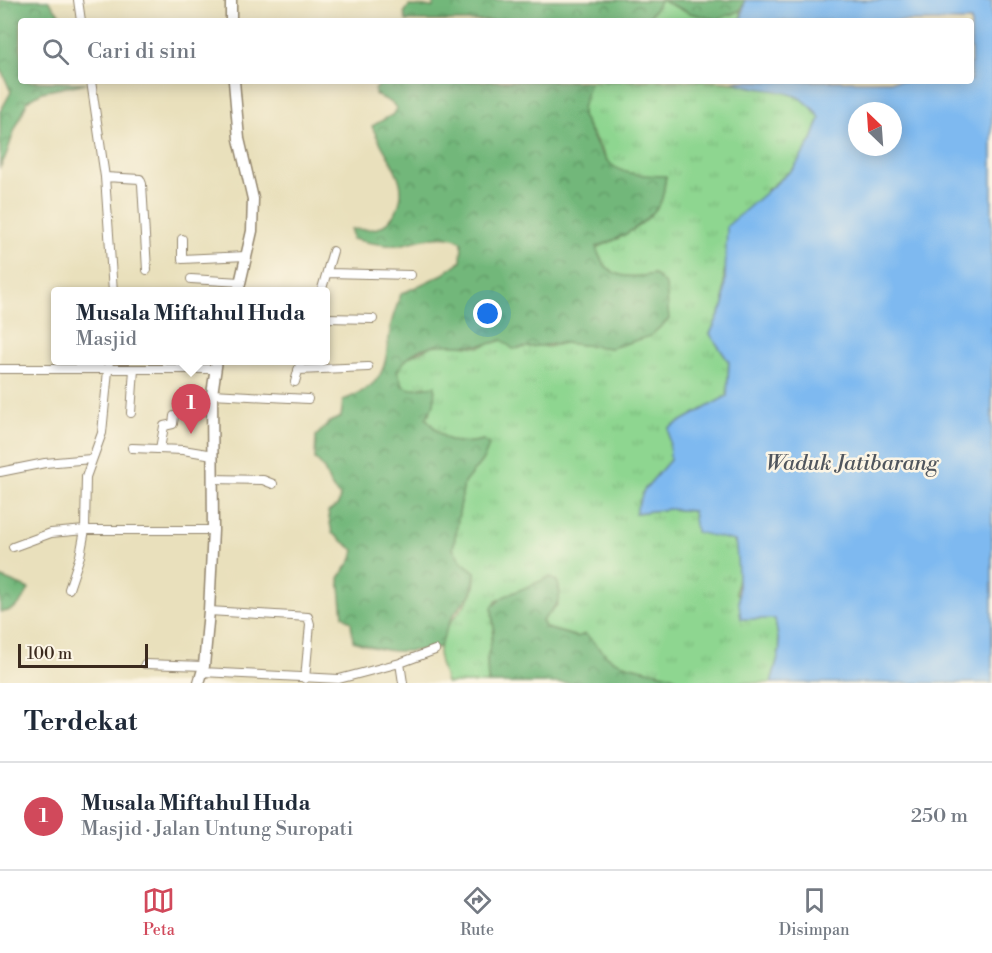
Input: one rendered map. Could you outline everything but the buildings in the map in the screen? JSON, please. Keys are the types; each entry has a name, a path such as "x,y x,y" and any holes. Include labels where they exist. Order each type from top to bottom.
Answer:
{"main road":[{"path":"231,0 231,18"},
{"path":"234,84 240,139 253,199 252,231 239,287"},
{"path":"202,674 209,611 213,530 212,394 215,365"}],"street":[{"path":"78,0 81,18"},
{"path":"91,84 105,177 113,287"},
{"path":"105,177 140,179 147,270"},
{"path":"182,239 182,259 246,256"},
{"path":"323,287 333,251"},
{"path":"328,273 411,275"},
{"path":"191,279 239,287"},
{"path":"330,318 373,319"},
{"path":"0,369 109,365 134,369 215,365"},
{"path":"69,589 80,556 85,530 86,477 102,433 109,365"},
{"path":"295,382 300,365"},
{"path":"298,370 368,368"},
{"path":"131,413 134,369"},
{"path":"212,394 308,399"},
{"path":"160,449 164,426 173,424 174,416"},
{"path":"132,448 213,455"},
{"path":"0,472 91,459"},
{"path":"213,479 263,480 273,484"},
{"path":"13,547 51,533 85,530 213,530"},
{"path":"209,611 308,617 310,624 305,679"},
{"path":"145,664 202,674 339,679 400,663 435,650"},
{"path":"400,663 403,683"}],"green space":[{"path":"0,0 48,0 63,18 18,18 18,84 81,84 42,92 27,101 0,167 0,112 11,92 0,67"},
{"path":"434,0 661,0 648,18 405,18 404,13 409,6 433,7"},
{"path":"661,0 682,10 731,15 741,10 741,18 648,18"},
{"path":"661,0 745,0 741,10 721,18 709,18 690,13"},
{"path":"380,84 589,84 582,116 604,157 620,170 666,176 662,199 653,213 631,231 596,247 605,265 611,271 634,277 654,274 666,285 669,319 650,336 611,348 564,343 513,349 502,340 487,344 433,346 420,349 408,357 397,371 403,386 410,389 435,386 434,404 426,418 444,437 464,443 483,440 489,445 484,458 464,483 453,549 462,562 475,572 472,590 450,621 440,647 416,651 386,650 353,641 351,622 343,616 339,578 352,559 354,550 332,533 328,512 338,505 340,496 332,488 324,469 315,459 316,436 330,422 341,417 343,400 369,387 382,372 392,321 401,294 443,274 461,261 462,242 447,237 399,245 376,244 352,239 351,229 369,230 389,221 399,204 401,192 396,170 372,126 392,115 397,109 392,103 375,94"},
{"path":"589,84 746,84 792,94 809,103 820,118 812,140 794,168 767,190 724,272 724,304 710,334 729,362 727,396 669,428 670,460 644,490 636,513 668,509 693,511 718,536 735,541 739,568 736,593 775,619 780,650 771,683 684,683 668,675 631,667 613,660 585,634 578,637 546,628 542,621 558,604 550,577 496,601 492,615 494,630 487,659 488,683 446,683 439,656 440,645 447,628 473,591 475,572 462,562 453,549 464,483 484,458 483,440 464,443 444,437 426,418 431,411 426,386 410,389 403,386 397,371 405,359 438,343 479,347 502,340 548,347 564,343 611,348 650,336 669,319 654,274 634,277 611,271 600,258 596,248 631,231 653,213 662,199 666,177 630,175 616,169 609,163 582,116"},
{"path":"0,577 29,589 18,605 6,612 0,612"},
{"path":"550,577 557,581 560,593 557,603 542,621 546,628 577,637 585,634 613,660 659,672 684,683 488,683 487,659 494,630 492,607 503,597"}],"water":[{"name":"Waduk Jatibarang","path":"745,0 992,0 992,683 771,683 780,650 775,619 741,619 735,541 696,532 693,511 668,509 635,513 644,490 670,460 669,428 727,396 729,362 710,334 724,304 727,226 794,168 812,140 820,118 811,106 801,99 780,91 742,84 974,84 974,18 742,18"}],"place":[{"name":"Musala Miftahul Huda","path":"191,434"}]}
